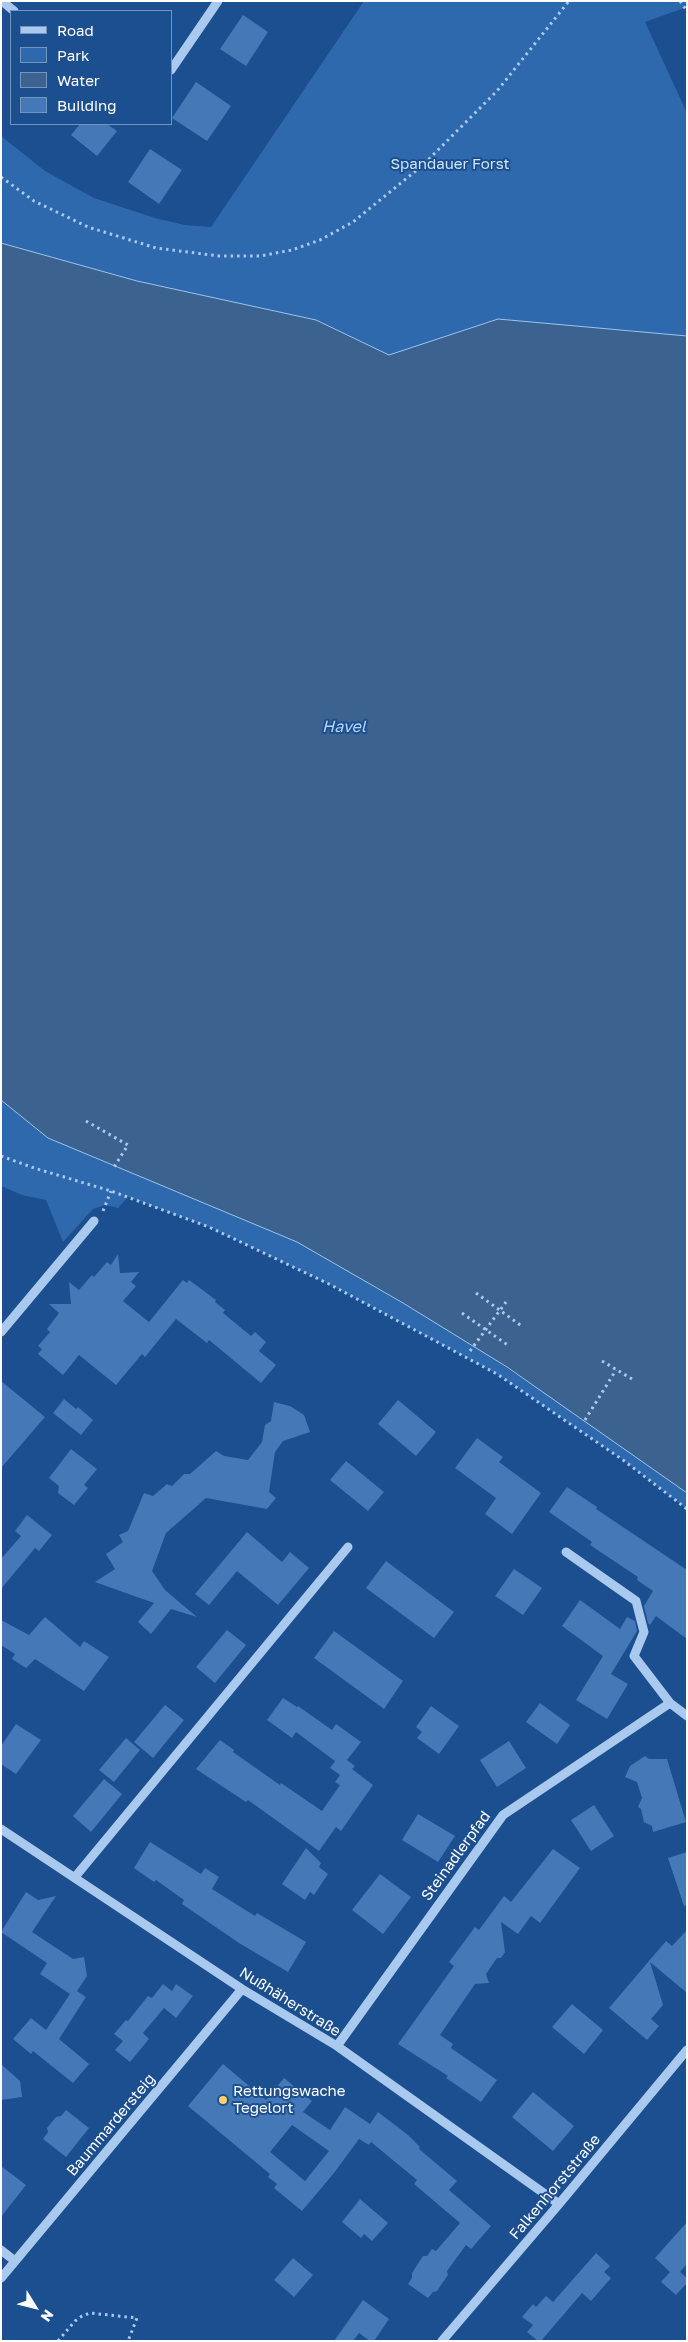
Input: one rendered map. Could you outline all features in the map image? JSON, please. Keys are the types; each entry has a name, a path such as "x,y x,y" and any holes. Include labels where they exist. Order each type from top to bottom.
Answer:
{"street":[{"path":"2,1 13,10"},
{"path":"172,69 218,1"},
{"path":"1,1332 94,1221"},
{"path":"75,1877 348,1547"},
{"path":"566,1552 636,1601 644,1632 634,1656 670,1703 687,1716"},
{"name":"Steinadlerpfad","path":"337,2046 502,1815 670,1703"},
{"name":"Nußhäherstraße","path":"1,1830 75,1877 242,1989 337,2046 559,2204"},
{"name":"Baummardersteig","path":"1,2278 242,1989"},
{"name":"Falkenhorststraße","path":"442,2341 686,2052"},
{"path":"1,2250 15,2261"}],"path":[{"path":"1,177 34,201 88,227 156,248 220,256 260,256 292,250 320,240 353,222 422,165 497,91 569,1"},
{"path":"680,1 687,11"},
{"path":"86,1121 128,1145 114,1167"},
{"path":"1,1156 34,1168 112,1191 209,1227 329,1284 497,1374 623,1460 687,1509"},
{"path":"94,1221 104,1209 112,1191"},
{"path":"476,1293 523,1327"},
{"path":"470,1351 506,1302"},
{"path":"462,1313 509,1346"},
{"path":"602,1361 632,1379"},
{"path":"585,1420 616,1370"},
{"path":"58,2341 74,2321 90,2313 138,2318 128,2341"}],"green space":[{"name":"Spandauer Forst","path":"364,1 687,1 687,7 645,22 687,113 687,336 498,319 389,355 316,320 137,281 1,243 1,136 45,171 94,198 155,218 185,225 211,227"},
{"path":"1,1100 48,1138 297,1242 459,1336 570,1410 687,1493 687,1509 623,1460 497,1374 329,1284 209,1227 128,1197 118,1208 105,1205 93,1209 63,1242 46,1200 22,1195 1,1186"}],"water":[{"name":"Havel","path":"1,243 137,281 316,320 389,355 498,319 687,336 687,1493 507,1367 403,1303 297,1242 48,1138 1,1100"}],"building":[{"path":"243,15 268,32 246,66 220,49"},
{"path":"196,82 231,106 207,141 172,118"},
{"path":"79,125 108,125 117,131 97,156 71,135"},
{"path":"150,149 182,170 159,204 128,182"},
{"path":"118,1254 120,1273 139,1272 131,1282 136,1286 123,1301 149,1322 183,1280 187,1283 189,1280 216,1300 215,1302 225,1310 223,1313 251,1336 255,1332 266,1342 259,1351 276,1365 261,1383 209,1340 207,1343 176,1319 145,1357 142,1354 116,1385 79,1355 63,1375 38,1354 42,1349 38,1346 50,1332 47,1329 59,1313 49,1304 71,1304 69,1282 79,1290 107,1262 111,1265"},
{"path":"1,1381 45,1417 1,1468"},
{"path":"64,1399 76,1409 78,1407 93,1420 81,1435 53,1413"},
{"path":"398,1400 436,1432 416,1456 378,1424"},
{"path":"274,1402 290,1406 304,1415 310,1432 283,1441 275,1452 269,1492 276,1498 267,1509 206,1498 166,1533 152,1571 165,1590 197,1617 171,1609 151,1634 138,1622 154,1603 95,1582 115,1569 106,1554 123,1542 119,1535 128,1531 144,1493 153,1496 167,1484 172,1486 184,1474 190,1474 216,1451 224,1456 248,1460 262,1442 265,1425 271,1421"},
{"path":"477,1438 503,1457 499,1462 541,1493 512,1534 485,1514 496,1498 455,1468"},
{"path":"71,1449 97,1469 84,1485 88,1488 74,1505 58,1493 59,1486 49,1478"},
{"path":"346,1461 384,1492 368,1511 330,1480"},
{"path":"567,1487 597,1507 596,1509 687,1570 687,1639 656,1616 650,1625 644,1606 653,1591 637,1580 638,1577 590,1545 592,1542 549,1512"},
{"path":"27,1515 52,1535 39,1551 35,1548 1,1589 1,1559 21,1536 15,1531"},
{"path":"247,1532 282,1562 290,1552 309,1568 278,1605 237,1571 209,1605 195,1594"},
{"path":"386,1561 454,1612 434,1638 366,1588"},
{"path":"514,1569 542,1588 523,1615 495,1596"},
{"path":"580,1600 620,1629 627,1617 635,1621 637,1631 611,1674 628,1684 607,1719 576,1700 603,1656 562,1626"},
{"path":"45,1617 80,1647 84,1641 109,1657 84,1691 35,1659 26,1668 12,1659 15,1654 1,1645 1,1620 29,1635"},
{"path":"227,1630 246,1645 215,1683 196,1667"},
{"path":"334,1631 403,1681 384,1709 314,1658"},
{"path":"283,1698 298,1706 332,1730 336,1724 361,1742 347,1760 355,1766 352,1769 373,1785 341,1831 336,1827 319,1851 248,1800 246,1802 196,1769 220,1740 234,1750 233,1752 280,1785 281,1783 322,1811 340,1785 335,1782 340,1775 330,1768 335,1761 296,1732 292,1738 267,1720"},
{"path":"540,1703 570,1725 557,1744 526,1722"},
{"path":"165,1705 184,1720 153,1758 134,1742"},
{"path":"431,1706 459,1726 439,1754 417,1738 422,1732 416,1727"},
{"path":"16,1724 41,1740 16,1774 1,1764 1,1746"},
{"path":"126,1738 140,1750 114,1782 99,1770"},
{"path":"509,1741 526,1768 497,1787 480,1760"},
{"path":"645,1756 649,1759 667,1759 686,1822 653,1832 652,1826 644,1822 641,1809 638,1807 642,1798 637,1782 625,1777 630,1766"},
{"path":"104,1779 122,1794 91,1832 73,1816"},
{"path":"594,1805 614,1836 591,1851 571,1820"},
{"path":"418,1814 455,1836 438,1862 402,1840"},
{"path":"150,1842 201,1874 205,1868 219,1877 212,1889 255,1916 257,1913 306,1942 288,1972 239,1943 182,1904 184,1900 156,1880 154,1882 134,1868"},
{"path":"306,1848 321,1863 319,1867 328,1874 314,1895 310,1892 305,1900 282,1884"},
{"path":"553,1849 580,1868 540,1923 531,1916 518,1934 501,1922 505,1952 501,1958 497,1958 486,1974 489,1983 475,1984 440,2035 453,2044 451,2048 497,2080 481,2102 446,2078 448,2076 398,2044 454,1966 449,1962 475,1927 479,1930 504,1896 511,1902"},
{"path":"687,1852 687,1905 684,1906 668,1858"},
{"path":"380,1874 411,1897 383,1934 352,1910"},
{"path":"26,1892 38,1900 56,1896 32,1932 73,1959 84,1957 87,1976 77,1991 86,1997 59,2039 89,2064 73,2083 33,2051 31,2054 13,2039 31,2018 46,2030 70,1994 40,1974 47,1963 1,1932"},
{"path":"687,1930 687,1993 650,1962 663,2005 651,2019 659,2026 647,2040 609,2008 666,1941 672,1946"},
{"path":"163,1984 172,1991 176,1984 193,1996 176,2018 164,2008 143,2033 149,2039 130,2062 115,2050 123,2041 114,2034 126,2020 128,2021 148,1996 152,1998"},
{"path":"572,2004 603,2030 584,2054 552,2027"},
{"path":"1,2064 20,2081 22,2097 1,2100"},
{"path":"223,2064 266,2100 284,2078 312,2101 303,2112 330,2130 345,2107 370,2124 378,2112 408,2135 420,2147 419,2149 457,2181 449,2190 491,2226 471,2249 466,2245 447,2271 448,2275 437,2291 433,2292 428,2298 408,2284 412,2278 412,2273 423,2256 427,2256 432,2249 436,2251 460,2223 414,2184 417,2180 371,2142 369,2145 359,2139 334,2173 302,2211 274,2188 277,2184 268,2177 270,2174 188,2106","holes":["292,2125 329,2151 305,2181 270,2152"]},
{"path":"533,2092 574,2126 553,2151 512,2117"},
{"path":"66,2110 89,2128 66,2157 43,2139 48,2132 47,2128 56,2117 61,2116"},
{"path":"1,2166 26,2185 1,2217"},
{"path":"360,2199 388,2223 372,2241 364,2234 361,2238 342,2222"},
{"path":"687,2222 687,2264 680,2272 687,2278 687,2283 676,2295 661,2282 670,2272 655,2258"},
{"path":"596,2253 610,2266 604,2272 611,2278 591,2301 582,2293 541,2341 538,2341 527,2332 533,2325 522,2317 533,2304 536,2307 546,2296 553,2302"},
{"path":"293,2258 313,2275 294,2297 274,2280"},
{"path":"363,2300 389,2319 374,2341 370,2341 359,2333 353,2341 334,2341"}],"place":[{"name":"Rettungswache Tegelort","path":"223,2100"}]}
